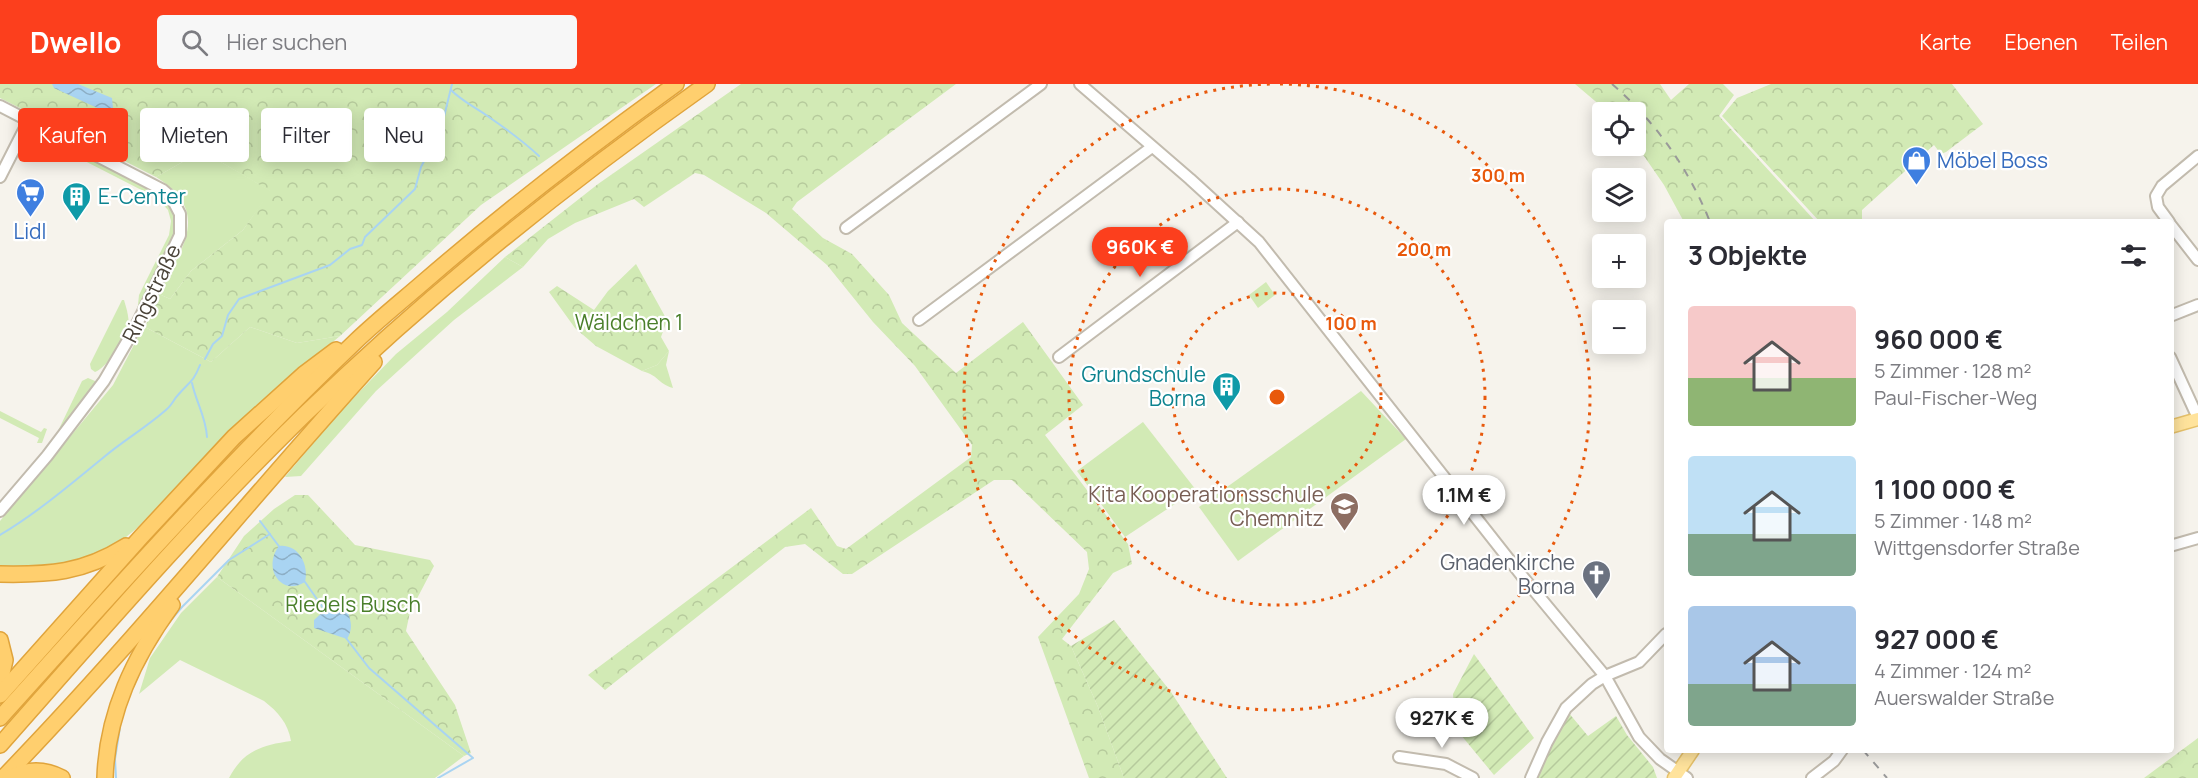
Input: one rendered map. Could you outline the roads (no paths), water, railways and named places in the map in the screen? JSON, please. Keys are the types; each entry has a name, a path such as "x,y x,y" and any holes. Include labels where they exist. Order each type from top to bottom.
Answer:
{"highway":[{"path":"0,718 170,529 280,415 358,340 507,211 605,135 676,84"},
{"path":"0,745 241,478 352,369 434,296 564,188 707,84"},
{"path":"3,778 54,726 368,368 423,316 434,296"},
{"path":"0,695 141,537 254,418 330,354 358,340"},
{"path":"0,574 38,575 77,569 109,556 141,537"},
{"path":"105,778 112,725 126,681 146,644 191,579 197,564"},
{"path":"0,640 4,660 0,682"},
{"path":"10,778 24,772 38,771 62,778"}],"main road":[{"path":"2174,426 2198,419"},
{"path":"1680,776 1692,753"}],"street":[{"path":"846,228 1041,84"},
{"path":"1080,84 1259,242 1508,560 1605,676 1639,737 1680,776"},
{"name":"Ringstraße","path":"0,106 18,115"},
{"path":"0,177 18,142"},
{"path":"919,320 1152,147"},
{"path":"2167,219 2158,207 2156,196 2162,186 2198,156"},
{"name":"Ringstraße","path":"0,512 104,381 126,345 180,235 182,225 177,205 171,197 163,190 109,162"},
{"path":"1059,357 1238,222"},
{"path":"2174,228 2198,260"},
{"path":"2174,314 2198,305"},
{"path":"2174,366 2198,419"},
{"path":"2174,545 2198,538"},
{"path":"1531,778 1555,724 1566,708 1592,684 1639,662 1664,636"},
{"path":"1812,778 1840,753"},
{"path":"1399,757 1446,764 1473,778"}],"water":[{"path":"52,84 78,84 112,98 113,108 97,108 54,88"},
{"path":"279,546 292,548 301,557 306,575 305,582 296,586 288,586 277,578 273,571 273,563 274,554"},
{"path":"341,599 351,624 347,639 314,628 314,620"}],"waterway":[{"path":"205,359 213,344 222,336 228,315 239,299 330,265 350,249 362,245 365,237 415,189 421,167 441,129 452,84"},
{"path":"451,90 513,134 539,156"},
{"path":"0,535 40,508 159,416 193,379 200,365"},
{"path":"192,383 205,423 207,437"},
{"path":"260,521 281,549"},
{"path":"165,627 229,560 270,534"},
{"path":"305,582 326,612"},
{"path":"346,638 369,668 473,758 438,778"},
{"path":"116,778 115,759 120,727"}],"railway":[{"path":"1612,84 1628,98 1669,147 1692,183 1709,219"},
{"path":"1866,753 1887,778"}],"place":[{"name":"Möbel Boss","path":"1916,186"},
{"name":"Lidl","path":"30,218"},
{"name":"E-Center","path":"77,222"},
{"name":"Grundschule Borna","path":"1227,412"},
{"name":"Kita Kooperationsschule Chemnitz","path":"1345,532"},
{"name":"Gnadenkirche Borna","path":"1596,600"}],"park label":[{"name":"Wäldchen 1","path":"629,322"},
{"name":"Riedels Busch","path":"353,604"}]}
